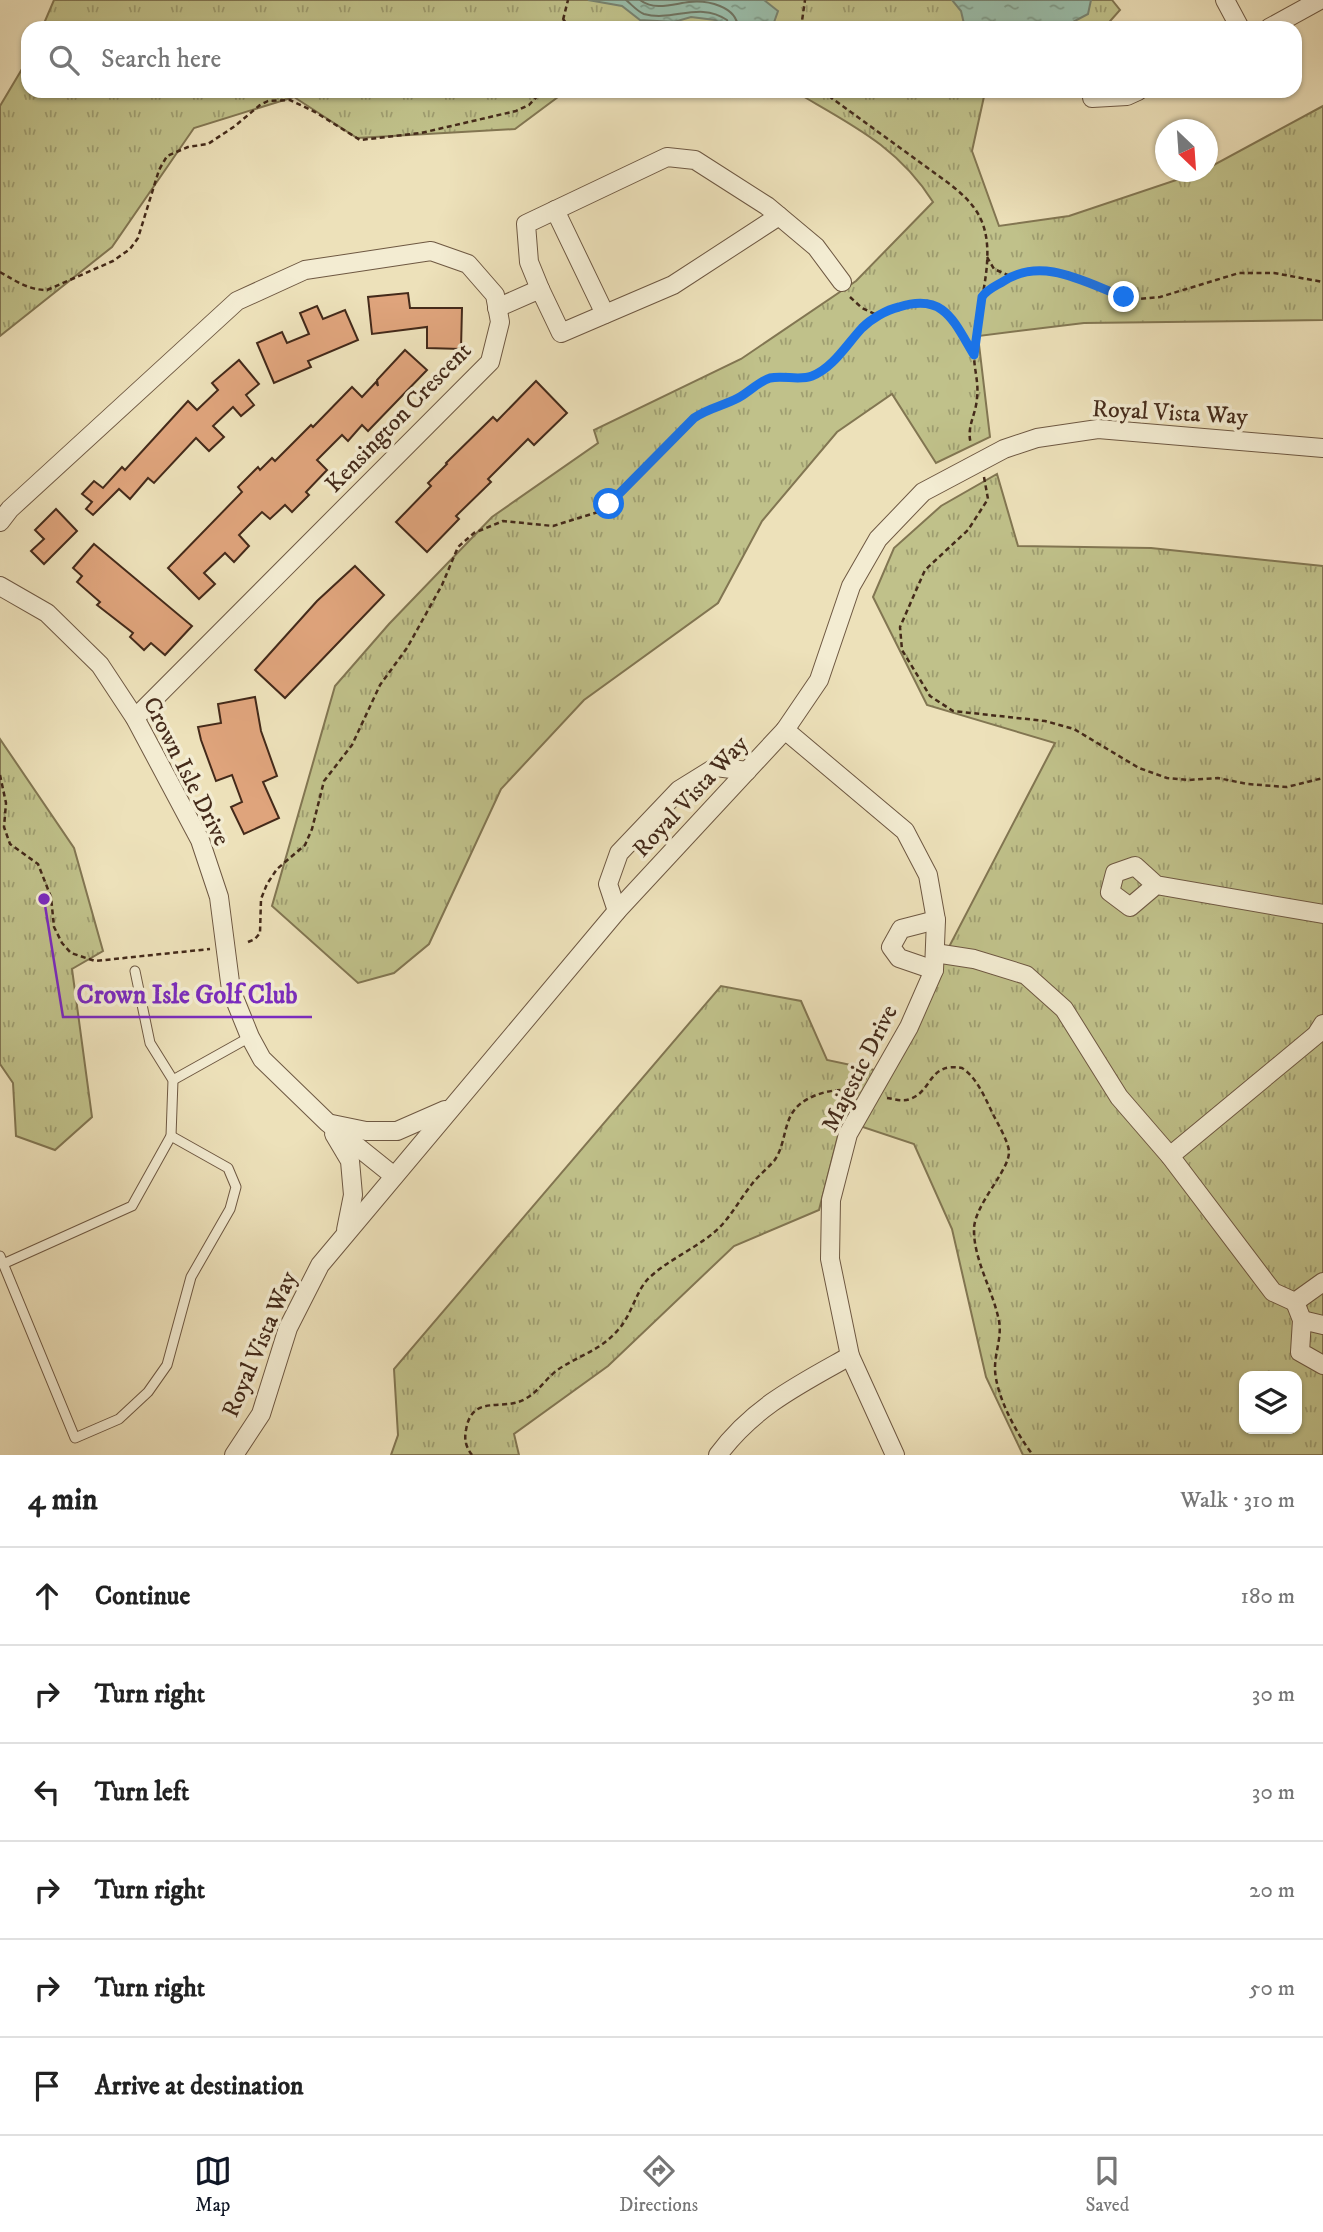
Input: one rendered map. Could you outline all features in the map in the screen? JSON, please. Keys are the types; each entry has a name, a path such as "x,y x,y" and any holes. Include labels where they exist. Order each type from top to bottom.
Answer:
{"street":[{"path":"1225,0 1236,21"},
{"path":"1282,21 1320,0"},
{"path":"1092,99 1104,98"},
{"path":"779,216 673,285 561,333 529,262 526,224 667,157 695,160 768,205 816,247 842,282"},
{"path":"555,209 604,314"},
{"path":"0,522 10,509 237,301 305,271 431,251 468,264 495,295 497,308 540,289"},
{"name":"Kensington Crescent","path":"135,718 490,362 500,322 497,308"},
{"name":"Royal Vista Way","path":"234,1455 261,1414 288,1328 320,1265 617,911 785,730 818,680 850,586 878,539 923,492 1004,449 1037,438 1098,429 1323,448"},
{"name":"Crown Isle Drive","path":"0,586 47,612 100,665 135,718 200,839 219,897 231,989 262,1059 328,1123 394,1176"},
{"name":"Majestic Drive","path":"785,730 905,831 928,875 936,920 935,961 909,1027 848,1134 831,1200 830,1259 850,1356 895,1455"},
{"path":"617,911 608,884 619,853 689,784 716,767 747,771"},
{"path":"1156,885 1323,914"},
{"path":"936,920 901,929 891,947 899,958 935,961 974,959 1026,975 1064,1009 1119,1097 1170,1156 1273,1292 1295,1302 1302,1320 1300,1352 1323,1365"},
{"path":"1170,1156 1317,1035 1323,1024"},
{"path":"328,1123 366,1131 397,1131 451,1107"},
{"path":"328,1123 350,1161 353,1195 346,1234"},
{"path":"1295,1302 1323,1282"},
{"path":"1302,1320 1323,1325"},
{"path":"718,1455 729,1440 778,1395 850,1356"}],"lane":[{"path":"135,971 150,1043 173,1080 171,1136 132,1206 2,1260 75,1438 119,1419 148,1392 167,1365 191,1278 230,1209 236,1187 228,1168 171,1136"},
{"path":"173,1080 250,1037"}],"path":[{"path":"563,19 568,0"},
{"path":"802,21 805,0"},
{"path":"0,272 23,286 47,290 121,257 138,238 159,170 167,156 208,144 260,105 268,102 290,100 314,111 360,140 421,133 516,111 529,105 536,98"},
{"path":"832,98 951,185 968,200 985,230 987,256 974,355 978,386 977,402 968,435 971,444"},
{"path":"987,256 994,269 1010,276"},
{"path":"982,297 984,292 1010,276 1043,269 1137,299 1160,297 1239,273 1274,273 1323,282"},
{"path":"842,282 852,300 879,316"},
{"path":"248,942 260,933 261,899 267,884 277,869 305,845 312,829 324,781 352,745 380,685 407,648 442,585 458,547 474,533 503,521 553,526 598,512 621,495 694,418 741,397 766,379 814,376 837,356 864,326 895,308 928,301 939,307 974,355"},
{"path":"984,477 988,499 968,530 925,570 900,627 902,650 930,696 953,711 1045,722 1074,729 1139,768 1167,778 1218,778 1247,784 1287,787 1323,778"},
{"path":"0,775 6,803 4,827 10,844 38,864 51,897 54,927 71,953 95,961 214,948"},
{"path":"883,1098 911,1099 919,1094 936,1073 945,1068 962,1068 976,1082 1005,1140 1009,1152 1007,1161 981,1205 974,1231 999,1322 995,1371 998,1385 1017,1430 1034,1455"},
{"path":"471,1455 465,1443 465,1435 469,1418 475,1411 482,1406 517,1403 525,1399 541,1388 555,1372 602,1346 625,1320 647,1280 713,1233 753,1182 773,1163 781,1149 795,1108 813,1096 851,1089 858,1091"}],"green space":[{"path":"54,0 1112,0 1120,10 1110,21 45,21"},
{"path":"21,71 21,98 291,98 194,128 112,247 0,336 0,106"},
{"path":"296,98 557,98 515,129 357,138"},
{"path":"806,98 984,98 972,151 999,226 1069,216 1170,182 1218,182 1218,163 1323,106 1323,320 1084,323 978,336 990,437 936,463 892,394 837,432 762,521 718,603 584,700 501,789 429,944 394,973 358,983 272,906 335,686 389,624 492,517 598,443 594,430 741,359 856,281 933,202 904,166 871,138"},
{"path":"997,474 1018,546 1151,548 1323,566 1323,1455 1023,1455 986,1377 952,1229 914,1144 842,1120 819,1210 734,1246 608,1366 514,1434 519,1455 391,1455 398,1435 394,1369 721,986 801,1001 827,1060 884,1072 1055,743 927,705 873,597 894,548 941,506"},
{"path":"0,739 74,848 103,951 72,969 92,1117 55,1150 16,1136 13,1083 0,1064"}],"water":[{"path":"588,0 764,0 778,11 774,21 716,21 691,17 677,21 657,21 640,20 622,6"},
{"path":"952,0 1091,0 1088,14 1075,21 963,21 961,11"}],"building":[{"path":"408,293 410,308 462,308 461,349 427,348 427,327 372,334 368,297"},
{"path":"317,306 323,319 345,310 358,340 308,361 311,367 274,383 257,343 282,332 287,343 309,334 300,313"},
{"path":"405,350 427,370 368,431 362,425 348,441 342,435 317,460 327,470 306,492 309,495 292,512 285,505 270,519 262,512 239,535 249,546 234,562 225,553 204,573 215,584 199,599 168,568 242,492 238,487 258,467 260,470 272,458 275,461 352,387 362,397 376,382 378,386 377,380"},
{"path":"239,360 259,384 246,395 254,405 241,416 233,407 213,426 224,437 209,451 196,438 154,483 148,478 130,499 119,489 93,515 86,509 92,502 82,494 94,481 103,488 122,467 125,470 188,401 197,410 218,390 212,383"},
{"path":"536,381 567,413 534,445 528,439 488,479 491,482 456,516 459,519 427,552 396,522 431,486 428,483 446,463 493,417 497,421"},
{"path":"56,509 77,531 44,564 31,551 44,539 35,530"},
{"path":"94,544 192,626 165,655 151,643 144,650 130,637 133,633 97,605 100,602 77,582 82,576 73,568"},
{"path":"355,566 384,595 285,698 255,670 317,601"},
{"path":"255,697 261,731 277,776 263,782 279,818 244,834 231,807 242,802 232,775 216,781 198,727 221,723 218,704"}],"place":[{"name":"Crown Isle Golf Club","path":"44,899"}],"route":[{"path":"609,504 621,495 694,418 741,397 766,379 814,376 827,366 864,326 895,308 913,302 928,301 939,307 974,355 984,292 1010,276 1043,269 1060,272 1124,297"}]}
